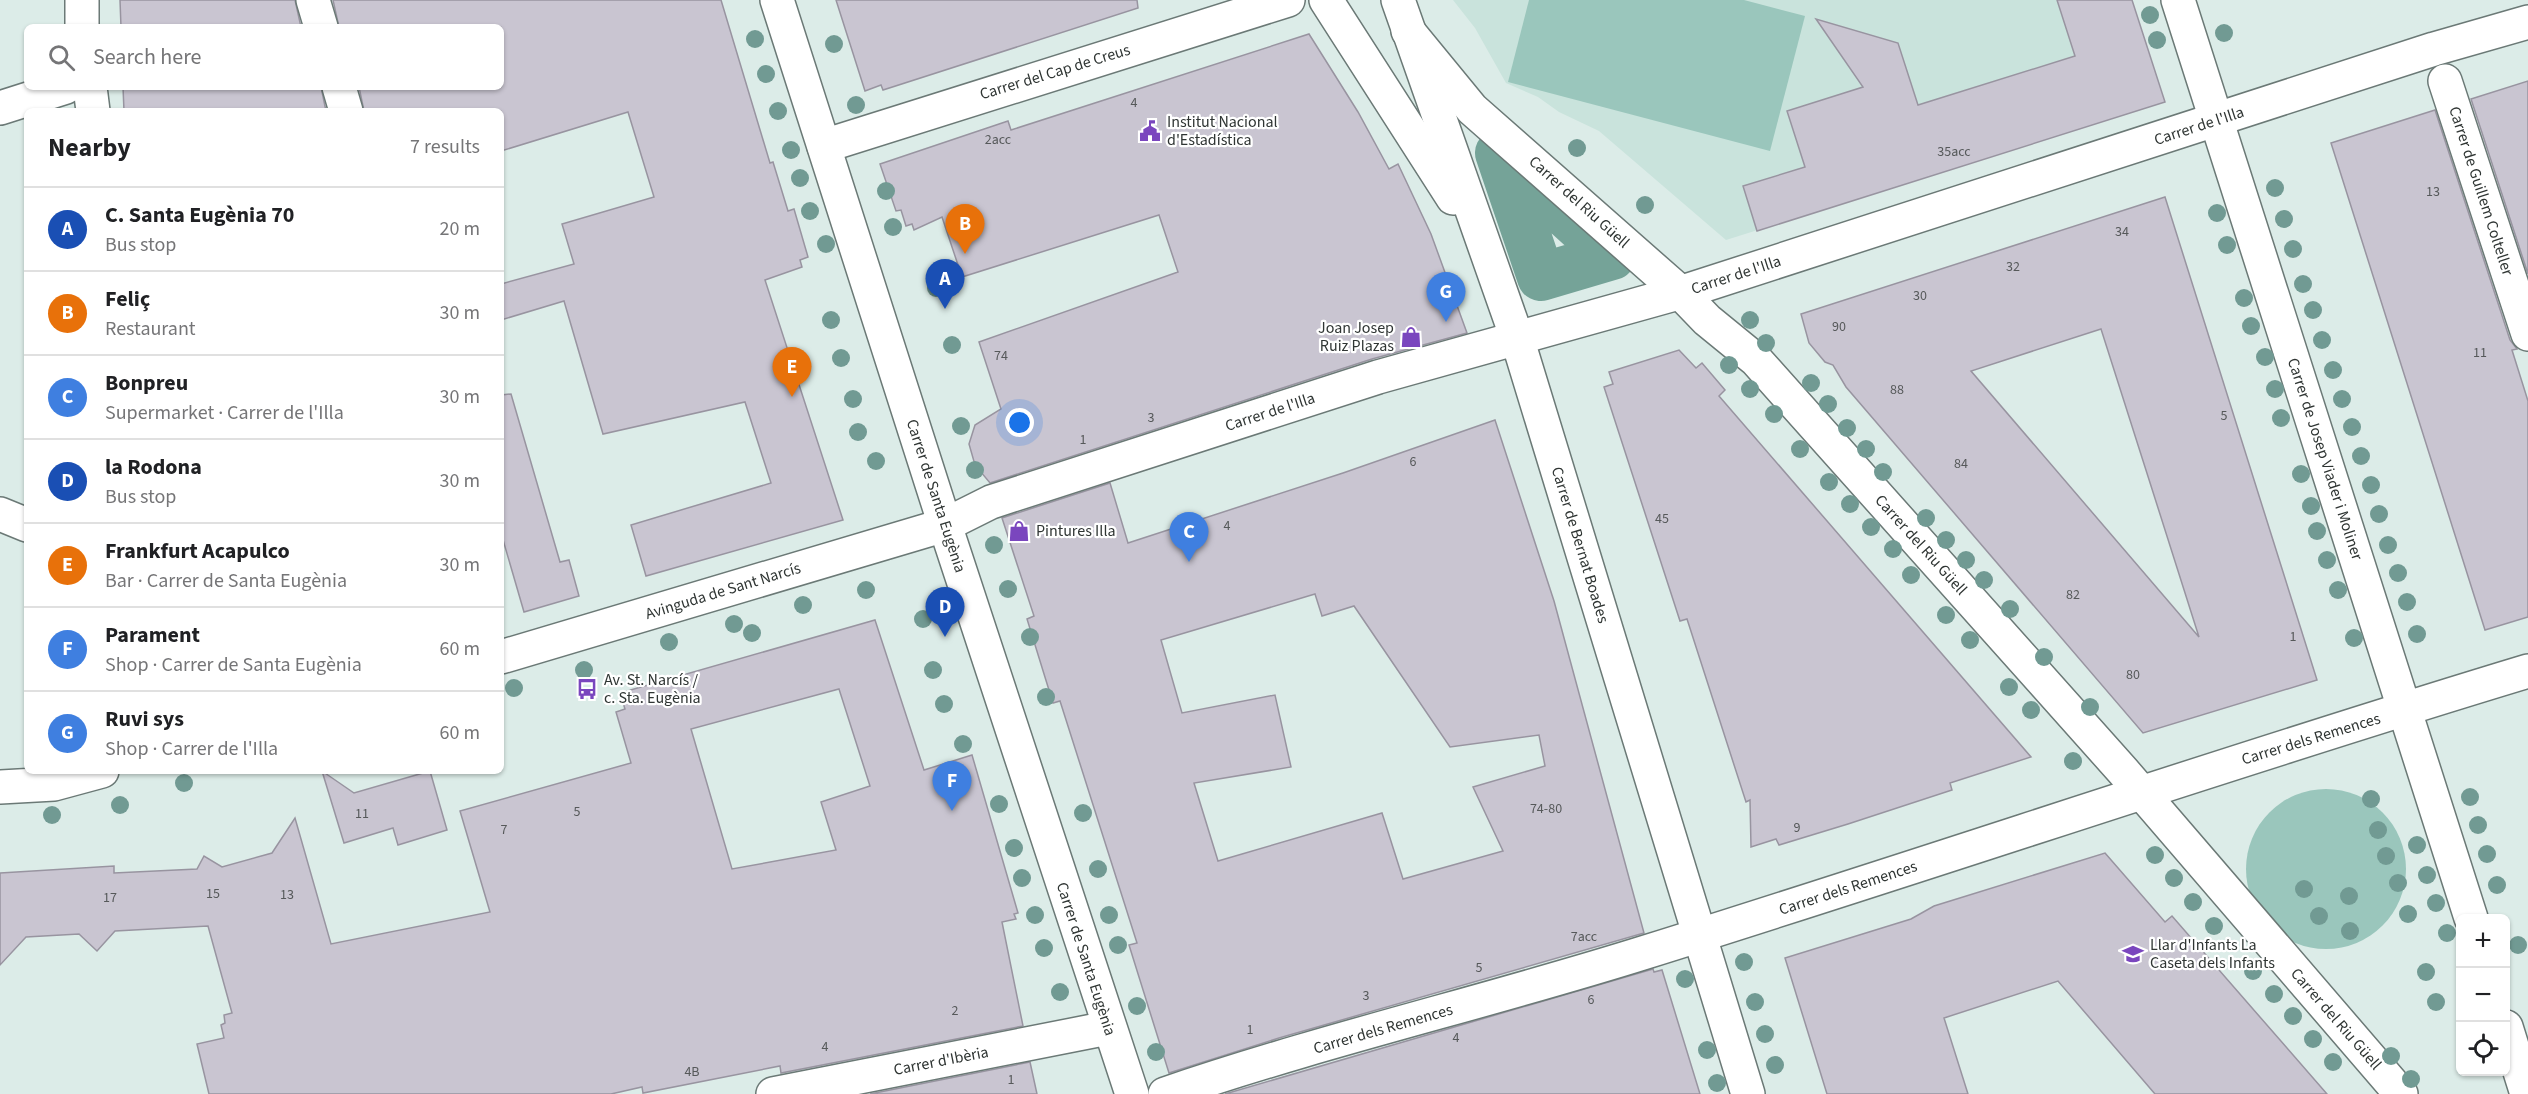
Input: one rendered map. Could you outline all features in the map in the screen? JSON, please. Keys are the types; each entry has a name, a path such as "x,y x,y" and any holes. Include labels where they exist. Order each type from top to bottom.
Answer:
{"street":[{"path":"82,0 82,24"},
{"path":"313,0 320,24"},
{"name":"Carrer de Santa Eugènia","path":"777,0 1108,1028 1132,1094"},
{"name":"Carrer del Cap de Creus","path":"824,146 1288,0"},
{"path":"1326,0 1484,245"},
{"name":"Carrer de Josep Viader i Moliner","path":"2178,0 2470,914"},
{"name":"Carrer de Bernat Boades","path":"1403,15 1517,338 1748,1094"},
{"name":"Carrer del Riu Güell","path":"1403,15 1472,109 1681,293 1707,320 1756,360 2140,793 2401,1094"},
{"name":"Carrer de l'Illa","path":"945,525 991,502 1333,391 1681,293 2434,49 2528,22"},
{"name":"Carrer de Guillem Colteller","path":"2445,81 2528,334"},
{"path":"0,108 57,90"},
{"path":"90,90 93,108"},
{"path":"340,90 345,108"},
{"path":"0,514 24,524"},
{"name":"Avinguda de Sant Narcís","path":"504,646 945,525"},
{"name":"Carrer dels Remences","path":"1165,1094 1698,936 2528,671"},
{"path":"0,787 54,784 91,774"},
{"name":"Carrer d'Ibèria","path":"773,1094 1108,1028"},
{"path":"2510,1042 2527,1094"}],"shaded area":[{"path":"1453,0 2132,0 2165,102 1726,240 1599,131 1559,112 1538,97 1506,83 1475,28"}],"green space":[{"path":"1529,0 1744,0 1805,16 1770,151 1508,82"},
{"path":"2326,789 2357,795 2382,813 2400,838 2406,869 2400,900 2382,925 2357,943 2326,949 2295,943 2270,925 2252,900 2246,869 2252,838 2270,813 2295,795"}],"building":[{"path":"120,0 295,0 300,24 121,24"},
{"path":"333,0 721,0 770,163 773,162 788,211 794,209 808,257 800,260 802,267 765,280 843,520 646,576 631,525 771,483 745,402 603,434 564,301 504,319 504,283 574,264 562,224 654,197 628,112 504,150 504,108 363,108 360,90 504,90 504,24 338,24"},
{"path":"836,0 1137,0 1138,8 883,90 881,85 865,91"},
{"path":"2057,0 2132,0 2165,102 1757,231 1743,186 1805,167 1787,111 1863,87 1816,19 1898,43 1918,105 2075,56"},
{"path":"1309,34 1358,112 1389,169 1398,164 1431,234 1467,333 1372,359 990,483 975,465 969,444 975,425 1001,409 979,342 1178,272 1159,215 962,277 942,217 914,230 912,224 906,226 901,210 896,211 880,164 1008,121 1011,130"},
{"path":"2528,81 2528,274 2471,99"},
{"path":"123,90 322,90 325,108 124,108"},
{"path":"2435,110 2510,340 2517,349 2512,350 2528,401 2528,617 2485,630 2331,143"},
{"path":"2165,197 2317,680 2143,733 1846,387 1833,365 1825,362 1809,343 1801,314","holes":["2101,329 2199,637 1971,371"]},
{"path":"1679,350 1696,368 1702,363 1725,390 1719,396 2031,757 1950,783 1952,790 1848,824 1779,845 1776,839 1751,847 1750,800 1746,802 1687,619 1680,621 1604,387 1613,384 1609,372"},
{"path":"511,394 560,562 569,560 579,596 524,612 504,543 504,395"},
{"path":"1495,420 1554,601 1644,933 1279,1038 1169,1073 1129,945 1137,943 1060,701 1053,703 1027,619 1034,616 1002,518 1110,483 1128,543 1343,473","holes":["1315,594 1322,616 1354,606 1450,747 1539,735 1545,766 1473,787 1503,851 1403,879 1382,813 1218,861 1194,783 1291,767 1275,695 1182,713 1161,640"]},
{"path":"875,620 924,770 972,755 1018,913 1014,914 1016,919 1002,922 1023,1026 781,1073 780,1066 643,1093 642,1087 611,1094 209,1094 197,1044 224,1038 221,1025 225,1023 224,1015 232,1013 208,926 115,931 97,951 79,934 26,937 0,965 0,873 114,866 114,873 197,869 204,856 222,867 272,853 295,818 331,944 490,912 460,811 631,763 616,712 625,709 620,693","holes":["839,689 870,786 821,802 836,850 732,869 691,729"]},
{"path":"323,774 354,793 420,774 431,774 447,830 398,845 393,828 344,843"},
{"path":"2105,853 2165,922 2172,916 2327,1094 2155,1094 2058,981 1944,1018 1968,1094 1827,1094 1785,958 1911,919 1934,906"},
{"path":"1653,969 1654,972 1662,970 1700,1094 1225,1094"},
{"path":"1030,1062 1037,1094 870,1094"}],"waterway":[{"path":"1499,153 1612,256 1541,277 1499,153"}],"place":[{"name":"Institut Nacional d'Estadística","path":"1150,131"},
{"name":"Feliç","path":"965,254"},
{"name":"C. Santa Eugènia 70","path":"945,309"},
{"name":"Ruvi sys","path":"1446,322"},
{"name":"Joan Josep Ruiz Plazas","path":"1411,337"},
{"name":"Frankfurt Acapulco","path":"792,397"},
{"name":"Pintures Illa","path":"1019,531"},
{"name":"Bonpreu","path":"1189,562"},
{"name":"la Rodona","path":"945,637"},
{"name":"Av. St. Narcís / c. Sta. Eugènia","path":"587,689"},
{"name":"Parament","path":"952,811"},
{"name":"Llar d'Infants La Caseta dels Infants","path":"2133,954"}]}
